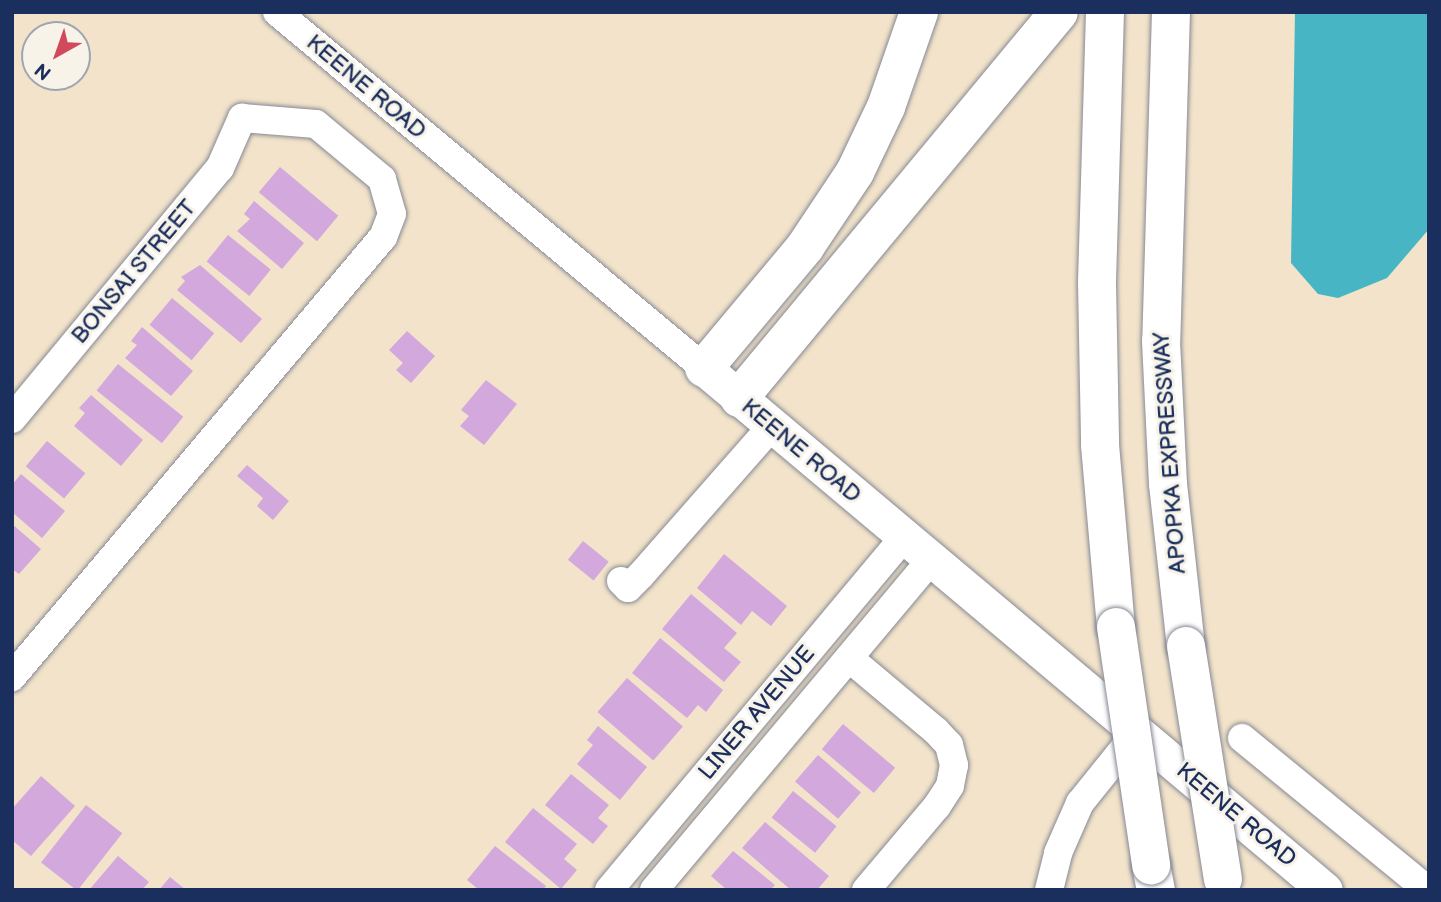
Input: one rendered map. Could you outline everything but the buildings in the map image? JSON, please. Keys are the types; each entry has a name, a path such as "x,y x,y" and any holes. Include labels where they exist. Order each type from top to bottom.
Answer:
{"highway":[{"path":"704,369 805,247 855,172 886,107 919,12"},
{"path":"739,398 1059,12"},
{"name":"APOPKA EXPRESSWAY","path":"1171,12 1161,341 1168,484 1186,646 1224,884"},
{"path":"1105,16 1097,283 1100,418 1116,627 1154,877"}],"main road":[{"name":"KEENE ROAD","path":"704,369 1325,890"}],"street":[{"name":"KEENE ROAD","path":"277,12 704,369"},
{"name":"BONSAI STREET","path":"12,419 220,168 242,118 316,124 382,178 392,201 390,226 12,677"},
{"path":"621,581 628,588 641,575 772,426"},
{"name":"LINER AVENUE","path":"610,890 904,537"},
{"name":"LINER AVENUE","path":"654,890 932,560"},
{"path":"849,658 936,731 949,745 954,765 950,786 937,806 866,890"},
{"path":"1049,890 1058,853 1080,803 1137,732"},
{"path":"1242,738 1428,890"}],"water":[{"path":"1295,12 1429,12 1429,229 1387,278 1338,298 1318,294 1291,263"}]}
